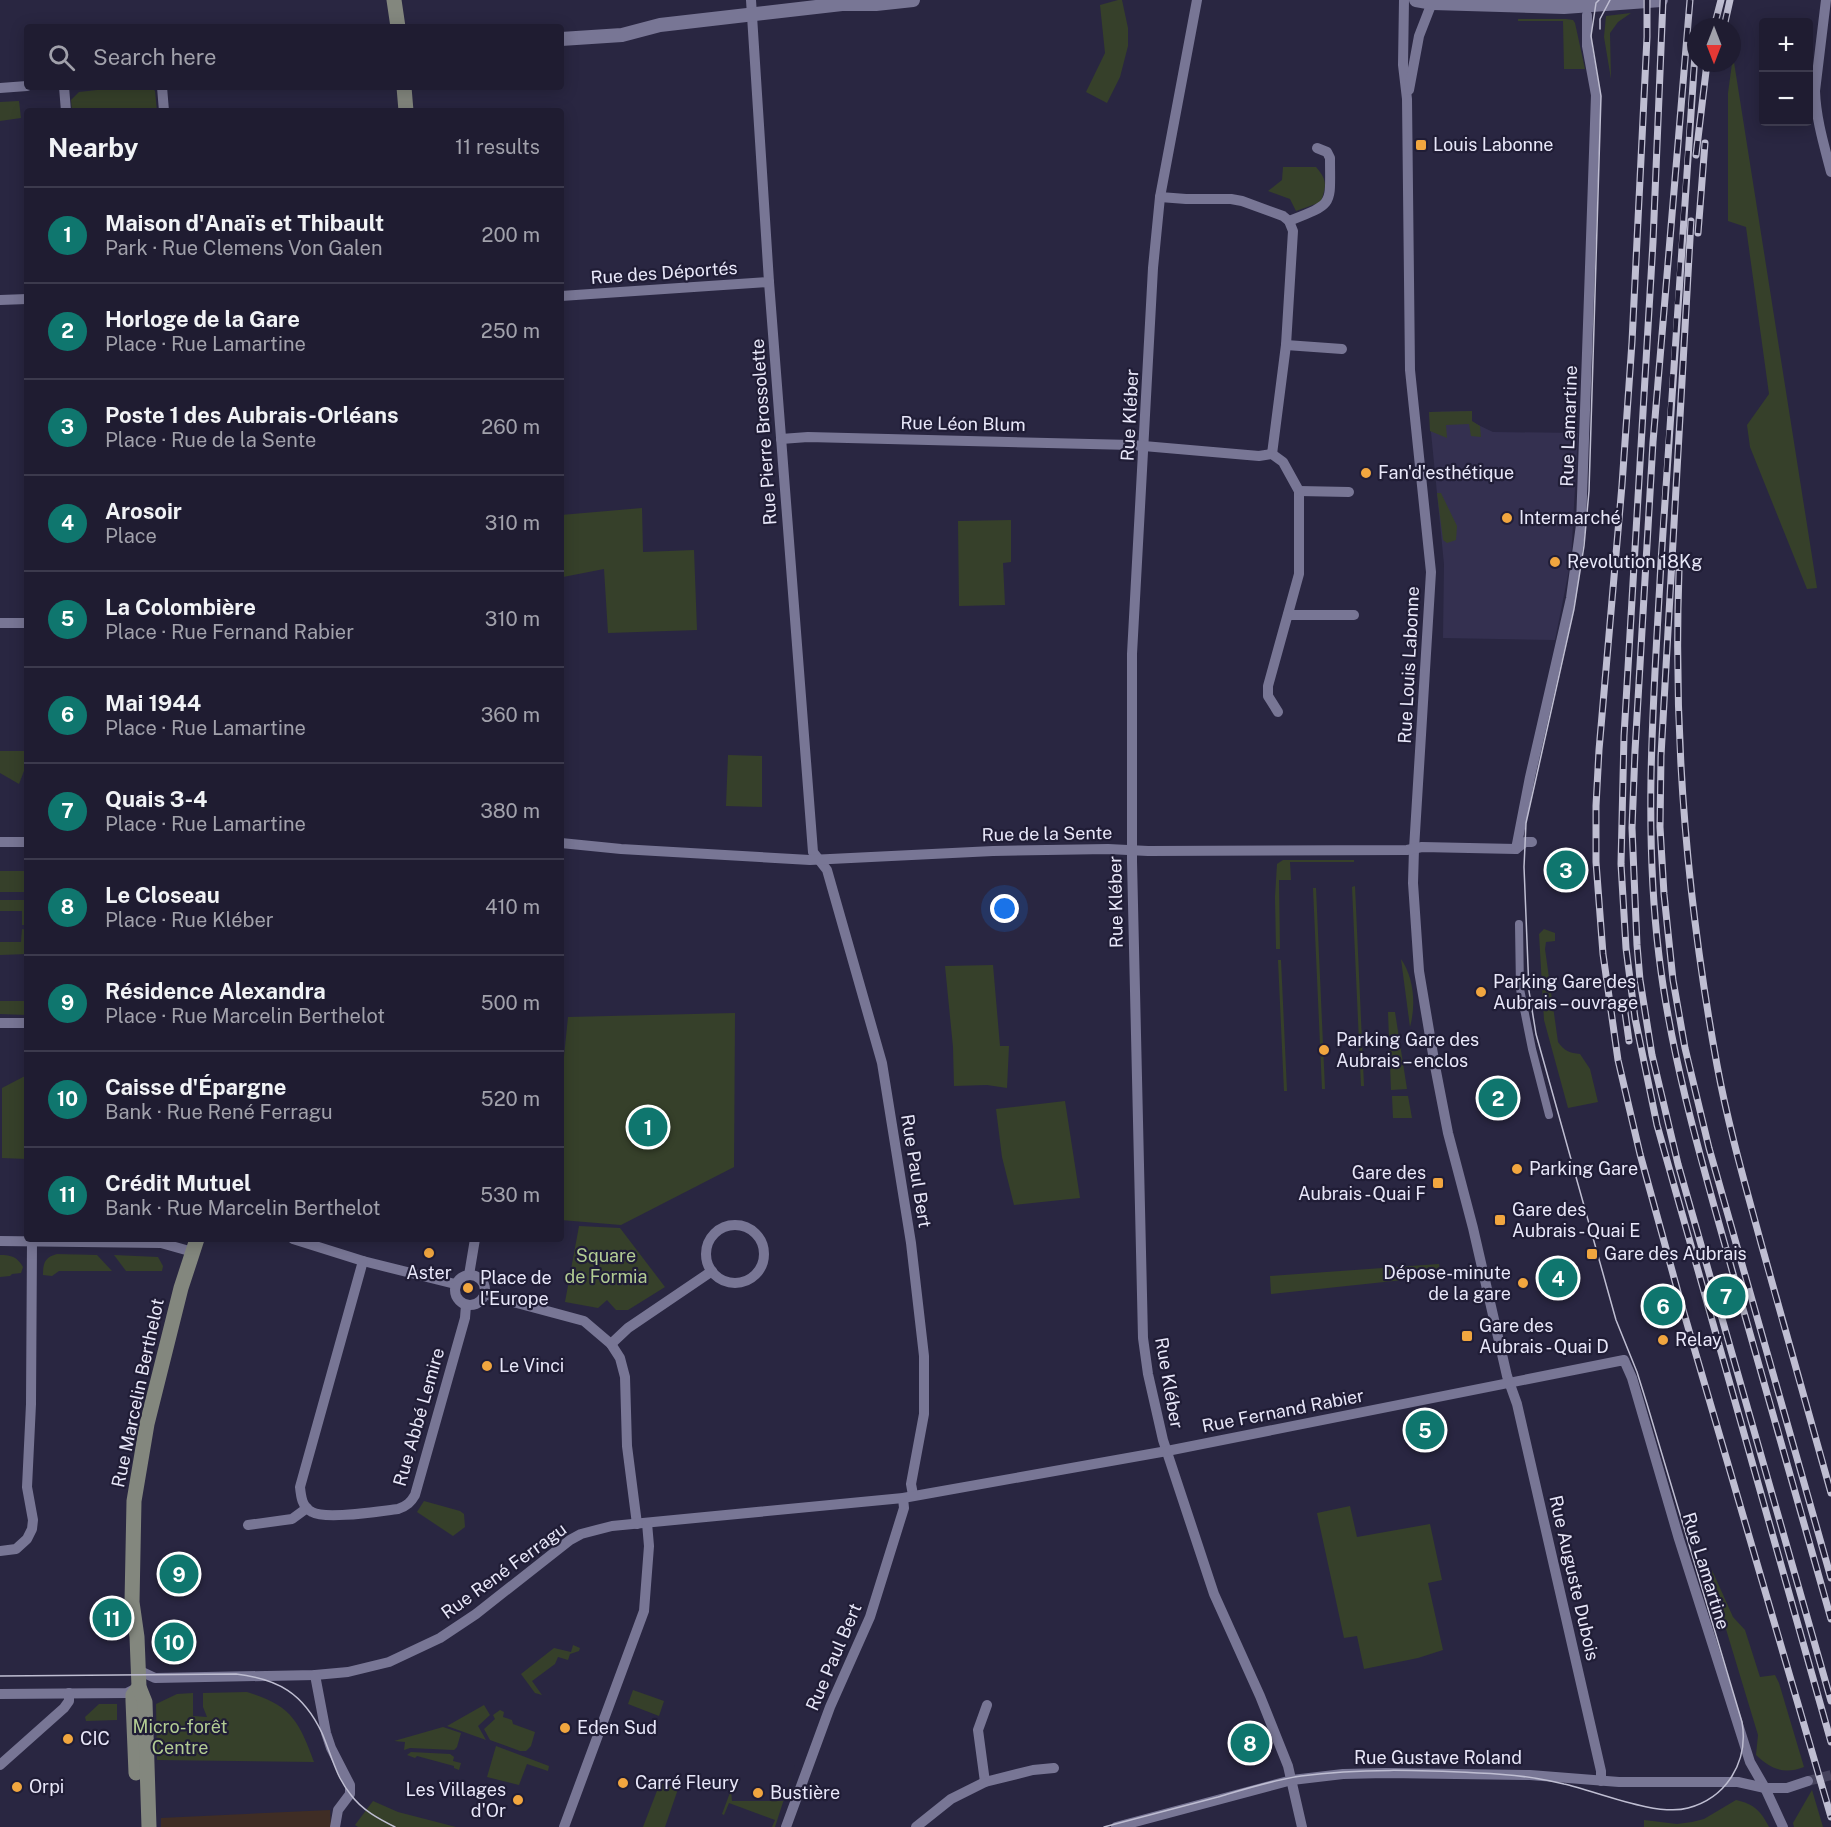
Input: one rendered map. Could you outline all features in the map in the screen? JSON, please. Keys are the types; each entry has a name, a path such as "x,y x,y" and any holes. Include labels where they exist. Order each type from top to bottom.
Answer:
{"main road":[{"path":"394,0 398,24"},
{"path":"404,90 406,108"},
{"name":"Rue Marcelin Berthelot","path":"133,1692 138,1670 131,1580 134,1501 147,1424 181,1288 195,1245"},
{"path":"133,1692 145,1702 149,1827"},
{"path":"133,1692 140,1827"}],"street":[{"name":"Rue Pierre Brossolette","path":"751,0 769,282 813,852 820,860"},
{"path":"564,39 622,35 660,25 842,4 876,4 913,0"},
{"name":"Rue Kléber","path":"1197,0 1160,197 1153,268 1132,654 1132,850 1143,1338 1148,1374 1167,1451 1215,1593 1288,1766 1302,1827"},
{"name":"Rue Louis Labonne","path":"1404,0 1403,65 1407,99 1410,370 1431,572 1413,884 1422,995 1448,1133 1473,1228"},
{"path":"1416,0 1564,7 1591,7 1661,0"},
{"path":"1456,3 1481,0"},
{"path":"1533,0 1564,0"},
{"path":"1826,0 1815,106 1831,172"},
{"name":"Rue Louis Labonne","path":"1407,99 1419,36 1433,1"},
{"name":"Rue Lamartine","path":"1516,849 1571,598 1581,525 1596,95 1587,45 1591,7"},
{"path":"0,88 24,86"},
{"path":"64,90 66,108"},
{"path":"162,90 164,108"},
{"path":"1289,221 1323,207 1328,201 1330,158 1327,152 1317,148"},
{"path":"1160,197 1242,201 1283,216 1289,221 1293,231 1286,345 1272,454 1284,462 1299,491 1299,574 1268,686 1268,696 1278,712"},
{"name":"Rue des Déportés","path":"564,296 769,282"},
{"path":"0,300 24,299"},
{"path":"1286,345 1342,349"},
{"name":"Rue Léon Blum","path":"781,439 808,437 1144,446 1259,456 1272,454"},
{"path":"1299,491 1349,492"},
{"path":"1288,615 1354,615"},
{"path":"0,623 24,623"},
{"path":"0,842 24,842"},
{"name":"Rue de la Sente","path":"564,843 621,849 820,860 993,851 1414,849 1422,847 1516,849 1525,843 1532,842"},
{"name":"Rue Paul Bert","path":"786,1827 830,1707 870,1617 908,1497 924,1414 924,1356 906,1209 882,1063 827,870 820,860"},
{"path":"1519,924 1520,989 1532,1050 1549,1115"},
{"path":"0,1023 24,1023"},
{"path":"734,1225 749,1229 756,1234 764,1249 764,1258 756,1273 742,1282 733,1283 725,1281 712,1271 708,1264 707,1249 714,1235 727,1226 734,1225"},
{"name":"Rue Auguste Dubois","path":"1473,1228 1507,1376 1511,1383 1598,1759 1601,1781"},
{"path":"0,1241 24,1241"},
{"path":"0,1551 16,1549 27,1539 33,1520 27,1487 31,1404 32,1242"},
{"path":"138,1242 195,1245"},
{"path":"303,1242 363,1261 456,1284"},
{"path":"469,1275 474,1242"},
{"path":"248,1525 292,1520 307,1508 302,1499 300,1487 363,1261"},
{"path":"611,1344 628,1328 712,1271"},
{"path":"469,1275 482,1281 484,1294 475,1304 466,1305 455,1294 456,1284 461,1277 469,1275"},
{"path":"484,1294 584,1321 611,1344 620,1358 625,1377 627,1446 642,1524 649,1546 644,1611 564,1827"},
{"name":"Rue Abbé Lemire","path":"307,1508 318,1515 329,1516 398,1509 407,1506 416,1495 465,1318 466,1305"},
{"name":"Rue Lamartine","path":"1624,1360 1632,1378 1677,1532 1750,1762 1783,1827"},
{"name":"Rue Fernand Rabier","path":"908,1497 1167,1451 1624,1360"},
{"name":"Rue René Ferragu","path":"138,1670 155,1678 315,1675 364,1669 411,1654 440,1638 476,1614 570,1540 581,1534 612,1526 908,1497"},
{"path":"315,1675 326,1733 350,1785 350,1794 338,1810 337,1826"},
{"name":"Rue René Ferragu","path":"133,1692 155,1678"},
{"path":"0,1694 133,1692"},
{"path":"0,1765 64,1708 69,1701 69,1693"},
{"path":"985,1782 978,1730 987,1705"},
{"path":"916,1827 951,1799 985,1782 1033,1770 1054,1768"},
{"name":"Rue Gustave Roland","path":"1116,1827 1292,1780 1343,1774 1530,1775 1601,1781 1728,1782 1765,1788 1787,1788 1808,1781"}],"shaded area":[{"path":"1472,411 1472,422 1493,432 1578,433 1571,560 1555,640 1443,638 1444,564 1429,412"},
{"path":"330,1810 331,1827 161,1827 161,1818"}],"green space":[{"path":"1122,0 1128,28 1128,46 1120,77 1107,103 1086,92 1105,53 1100,5"},
{"path":"1631,13 1618,22 1610,33 1611,79 1604,37 1606,16"},
{"path":"1518,19 1573,20 1585,69 1564,69 1563,21 1518,21"},
{"path":"1731,72 1736,72 1817,588 1807,589 1750,447 1747,425 1769,394 1746,227 1728,221 1728,93"},
{"path":"154,90 157,108 72,108 71,100 79,92"},
{"path":"19,101 21,118 0,121 0,102"},
{"path":"1283,167 1316,167 1325,183 1321,202 1296,211 1290,199 1268,191 1282,180"},
{"path":"1472,411 1472,421 1480,426 1481,437 1471,436 1469,424 1446,425 1447,438 1430,431 1429,412"},
{"path":"1437,493 1441,493 1457,526 1456,540 1447,543 1443,540"},
{"path":"642,508 643,552 694,550 697,630 608,633 604,569 564,577 564,515"},
{"path":"1011,520 1011,562 1003,563 1005,605 959,606 958,521"},
{"path":"0,751 24,751 24,771 19,784 0,773"},
{"path":"728,755 762,756 762,807 726,806"},
{"path":"1283,860 1354,860 1354,862 1290,862 1291,880 1279,880 1280,949 1276,949 1277,864"},
{"path":"0,871 24,871 24,892 0,892"},
{"path":"1355,886 1364,1086 1361,1086 1352,887"},
{"path":"1313,888 1316,888 1325,1089 1322,1089"},
{"path":"0,900 24,900 24,925 22,925 22,911 0,911"},
{"path":"22,929 24,929 24,954 0,955 0,942 21,942"},
{"path":"1544,929 1555,933 1555,941 1546,942 1545,949 1558,1042 1568,1051 1580,1054 1590,1069 1598,1102 1568,1108 1544,1020 1539,934"},
{"path":"1401,959 1409,975 1413,992 1410,1027"},
{"path":"1278,960 1281,960 1287,1091 1284,1091"},
{"path":"993,965 1000,1046 1009,1046 1007,1088 987,1085 954,1086 953,1047 945,966"},
{"path":"0,1001 24,1001 24,1015 0,1014"},
{"path":"1388,1012 1395,1012 1407,1089 1391,1090"},
{"path":"735,1013 734,1167 621,1225 564,1220 564,1056 568,1017"},
{"path":"24,1077 24,1159 2,1158 2,1088"},
{"path":"1392,1096 1408,1096 1412,1118 1393,1118"},
{"path":"1065,1101 1080,1198 1014,1205 1002,1157 996,1109"},
{"name":"Square de Formia","path":"579,1226 620,1228 665,1287 628,1310 616,1310 607,1300 598,1308 565,1302"},
{"path":"57,1254 97,1255 112,1271 59,1271 52,1276 43,1275 46,1261"},
{"path":"0,1255 11,1256 19,1261 23,1267 21,1273 0,1277"},
{"path":"114,1255 158,1257 163,1266 162,1271 126,1271"},
{"path":"1439,1264 1441,1276 1271,1294 1270,1276"},
{"path":"424,1501 460,1511 464,1514 465,1527 453,1536 417,1512"},
{"path":"1350,1506 1357,1537 1430,1524 1442,1580 1428,1583 1443,1650 1418,1658 1364,1669 1357,1636 1344,1638 1317,1513"},
{"path":"1712,1570 1733,1617 1745,1630 1760,1677 1775,1675 1779,1683 1804,1767 1790,1770 1778,1769 1756,1755 1758,1735 1709,1573"},
{"path":"573,1645 580,1648 579,1651 570,1654 568,1660 558,1657 555,1664 532,1681 542,1695 535,1693 521,1674 554,1648 571,1652"},
{"path":"633,1690 664,1701 659,1716 628,1704"},
{"name":"Micro-forêt Centre","path":"247,1692 274,1703 291,1716 298,1725 314,1762 157,1760 156,1704 177,1694 193,1693 193,1716 207,1717 203,1707 203,1693"},
{"path":"99,1704 117,1704 117,1720 86,1721 85,1717"},
{"path":"484,1705 490,1715 478,1726 486,1740 447,1726"},
{"path":"500,1710 504,1712 503,1717 512,1720 513,1724 535,1732 531,1746 526,1751 490,1740 484,1729 495,1719 493,1715"},
{"path":"443,1727 461,1733 454,1750 410,1748 404,1750 405,1742 394,1741"},
{"path":"496,1746 549,1766 548,1771 527,1764 519,1785 487,1777"},
{"path":"411,1752 450,1754 454,1757 453,1761 461,1763 459,1770 454,1766 407,1755"},
{"path":"795,1765 775,1827 772,1827 775,1820 729,1803 724,1815 722,1814 731,1790 732,1801 783,1801"},
{"path":"660,1783 678,1789 665,1827 643,1827"},
{"path":"1812,1790 1823,1827 1794,1827 1793,1823"},
{"path":"1736,1800 1756,1809 1769,1827 1644,1827 1644,1820 1677,1824 1704,1819"},
{"path":"373,1801 398,1812 456,1827 358,1827 355,1825"}],"tunnel":[{"path":"1808,1781 1831,1775"}],"tram line":[{"path":"1104,1827 1280,1780 1323,1773 1390,1770 1489,1773 1543,1779 1626,1802 1675,1810 1702,1803 1724,1787 1732,1776 1742,1751 1742,1722 1637,1372 1616,1320 1536,1034 1529,991 1524,867 1526,823 1574,609 1584,546 1589,491 1601,96 1591,36 1596,3 1599,0"},
{"path":"1600,29 1600,19 1610,0"},
{"path":"0,1676 236,1674 277,1684 298,1698 315,1719 341,1781 355,1800 371,1814 395,1827"}],"railway":[{"path":"1647,0 1632,342 1596,806 1596,862 1603,954 1618,1060 1640,1154 1681,1303 1831,1817"},
{"path":"1663,0 1653,242 1624,736 1621,864 1626,948 1635,1018 1657,1125 1831,1742"},
{"path":"1690,0 1653,442 1635,751 1632,828 1637,945 1652,1055 1678,1164 1831,1701"},
{"path":"1716,18 1721,0"},
{"path":"1726,18 1730,0"},
{"path":"1694,72 1653,710 1651,809 1654,907 1665,996 1680,1075 1721,1231 1831,1619"},
{"path":"1696,155 1706,72"},
{"path":"1698,233 1705,143"},
{"path":"1691,221 1661,756 1660,827 1664,894 1673,980 1685,1048 1709,1148 1831,1578"},
{"path":"1679,571 1678,695 1684,819 1707,1003 1721,1087 1737,1154 1831,1493"},
{"path":"1625,1012 1629,1041"}],"place":[{"name":"Louis Labonne","path":"1421,145"},
{"name":"Fan'd'esthétique","path":"1366,473"},
{"name":"Intermarché","path":"1507,518"},
{"name":"Revolution 18Kg","path":"1555,562"},
{"name":"Poste 1 des Aubrais-Orléans","path":"1566,870"},
{"name":"Parking Gare des Aubrais – ouvrage","path":"1481,992"},
{"name":"Parking Gare des Aubrais – enclos","path":"1324,1050"},
{"name":"Horloge de la Gare","path":"1498,1098"},
{"name":"Maison d'Anaïs et Thibault","path":"648,1127"},
{"name":"Parking Gare","path":"1517,1169"},
{"name":"Gare des Aubrais - Quai F","path":"1438,1183"},
{"name":"Gare des Aubrais - Quai E","path":"1500,1220"},
{"name":"Aster","path":"429,1253"},
{"name":"Gare des Aubrais","path":"1592,1254"},
{"name":"Arosoir","path":"1558,1278"},
{"name":"Dépose-minute de la gare","path":"1523,1283"},
{"name":"Place de l'Europe","path":"468,1288"},
{"name":"Quais 3-4","path":"1726,1296"},
{"name":"Mai 1944","path":"1663,1306"},
{"name":"Gare des Aubrais - Quai D","path":"1467,1336"},
{"name":"Relay","path":"1663,1340"},
{"name":"Le Vinci","path":"487,1366"},
{"name":"La Colombière","path":"1425,1430"},
{"name":"Résidence Alexandra","path":"179,1574"},
{"name":"Crédit Mutuel","path":"112,1618"},
{"name":"Caisse d'Épargne","path":"174,1642"},
{"name":"Eden Sud","path":"565,1728"},
{"name":"CIC","path":"68,1739"},
{"name":"Le Closeau","path":"1250,1743"},
{"name":"Carré Fleury","path":"623,1783"},
{"name":"Orpi","path":"17,1787"},
{"name":"Bustière","path":"758,1793"},
{"name":"Les Villages d'Or","path":"518,1800"}]}
